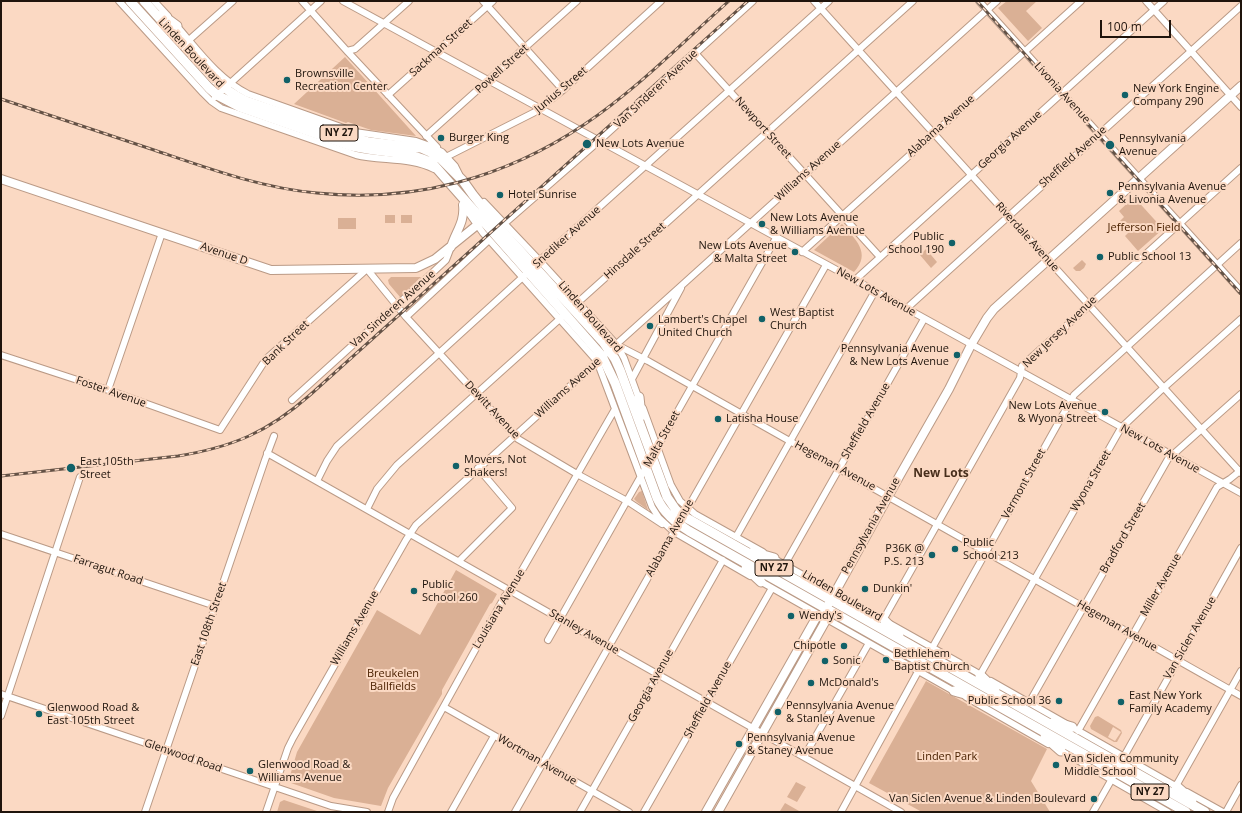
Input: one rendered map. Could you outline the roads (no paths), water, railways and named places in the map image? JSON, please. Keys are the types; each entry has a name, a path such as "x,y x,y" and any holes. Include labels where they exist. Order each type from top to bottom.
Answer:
{"highway":[{"name":"Linden Boulevard","path":"130,1 209,88 355,138 369,142 421,148 441,159 463,181 483,220 538,263 575,305 606,353 620,370 667,497 676,510 733,556 824,612 921,667 988,700 1113,776 1186,812"},
{"name":"Linden Boulevard","path":"144,1 229,102 247,110 351,146 362,149 411,155 424,159 433,164 483,220 525,275 562,317 606,353 615,383 646,468 661,506 670,518 683,516 736,542 833,596 908,644 930,651 1037,717 1122,760 1205,812"},
{"path":"144,1 177,26"},
{"path":"638,397 643,433"},
{"path":"736,542 774,558"},
{"path":"733,556 762,582"},
{"path":"884,620 908,644"},
{"path":"980,675 1006,699"},
{"path":"954,691 988,700"},
{"path":"1037,717 1075,729"},
{"path":"1028,724 1061,751"},
{"path":"1176,786 1205,812"}],"main road":[{"name":"Pennsylvania Avenue","path":"706,812 816,618 824,612 987,318 994,309 1241,86"},
{"name":"Avenue D","path":"1,179 271,270 416,268 435,259 451,247"},
{"path":"451,247 464,215 463,205"},
{"name":"Van Sinderen Avenue","path":"451,247 483,220"},
{"name":"Pennsylvania Avenue","path":"718,812 825,622 824,612"}],"street":[{"name":"Linden Boulevard","path":"119,1 221,92 248,94 355,132 416,141 430,146 444,155 455,166 463,181 504,224 538,263"},
{"name":"Linden Boulevard","path":"154,1 222,77 221,92"},
{"path":"189,40 233,1"},
{"path":"302,1 347,52 444,155"},
{"path":"221,92 321,1"},
{"name":"New Lots Avenue","path":"343,1 855,280 1241,493"},
{"path":"347,52 355,49 409,1"},
{"path":"483,1 562,90"},
{"name":"Sackman Street","path":"388,95 493,1"},
{"name":"Powell Street","path":"426,136 577,1"},
{"name":"Junius Street","path":"444,155 529,116 562,90 652,5 661,1"},
{"name":"Van Sinderen Avenue","path":"504,224 599,141 753,1"},
{"name":"Riverdale Avenue","path":"814,1 1240,471"},
{"name":"Snediker Avenue","path":"317,481 327,461 337,446 439,352 829,1"},
{"name":"Hinsdale Street","path":"367,509 377,489 397,465 912,1"},
{"name":"Livonia Avenue","path":"979,1 1241,291"},
{"name":"Williams Avenue","path":"266,812 288,748 293,738 410,533 478,468 997,1"},
{"name":"Alabama Avenue","path":"802,252 1081,1"},
{"path":"1146,1 1241,106"},
{"name":"Georgia Avenue","path":"855,280 1164,1"},
{"name":"Sheffield Avenue","path":"906,308 1241,6"},
{"name":"Newport Street","path":"695,53 880,257"},
{"name":"New Jersey Avenue","path":"884,620 1020,378 1022,366 1241,168"},
{"name":"Linden Boulevard","path":"457,191 463,205 483,220 489,240 525,275"},
{"path":"108,390 162,233"},
{"name":"Malta Street","path":"548,640 776,238"},
{"name":"Van Sinderen Avenue","path":"406,317 489,240"},
{"name":"Vermont Street","path":"840,812 1074,395 1241,243"},
{"name":"Van Sinderen Avenue","path":"292,400 445,262 451,247"},
{"name":"Alabama Avenue","path":"515,812 826,265"},
{"name":"Dewitt Avenue","path":"367,269 406,317 514,436 577,474 627,501 667,527"},
{"name":"Bank Street","path":"220,430 266,359 367,269"},
{"path":"632,379 684,284"},
{"path":"736,542 790,441 875,291"},
{"name":"Sheffield Avenue","path":"785,564 924,319"},
{"name":"Wyona Street","path":"980,675 1121,428 1241,319"},
{"name":"Linden Boulevard","path":"683,516 680,501 674,492 622,353 606,353 615,409 652,507 667,527 772,588 824,612 869,643 921,667 954,691 1061,751 1113,776 1164,811"},
{"name":"Hegeman Avenue","path":"606,353 644,358 1241,696"},
{"name":"Foster Avenue","path":"1,355 108,390 220,430"},
{"name":"Bradford Street","path":"1029,703 1168,459 1241,394"},
{"name":"Louisiana Avenue","path":"388,812 393,798 505,596 510,591 615,409"},
{"name":"East 108th Street","path":"145,812 274,436"},
{"name":"Stanley Avenue","path":"267,453 901,812"},
{"path":"459,561 512,508 478,468"},
{"name":"Miller Avenue","path":"1075,729 1132,635 1217,487 1240,471"},
{"path":"1,716 80,477"},
{"name":"Farragut Road","path":"1,535 215,606"},
{"name":"Van Siclen Avenue","path":"1093,812 1241,548"},
{"name":"Linden Boulevard","path":"774,558 833,596 884,620 930,651 980,675 1075,729 1122,760 1176,786 1223,812"},
{"name":"Georgia Avenue","path":"580,812 723,560"},
{"name":"Sheffield Avenue","path":"644,812 772,588"},
{"path":"804,757 869,643"},
{"path":"1176,786 1241,671"},
{"name":"Glenwood Road","path":"1,694 331,806 367,812"},
{"name":"Wortman Avenue","path":"444,708 629,812"},
{"path":"451,812 494,736"},
{"path":"1226,812 1241,785"}],"railway":[{"path":"1,99 214,170 275,187 317,193 353,195 389,194 423,190 491,172 523,159 554,143 585,124 641,81 729,1"},
{"path":"1,476 178,456 198,452 216,448 249,436 279,419 310,395 748,1"},
{"path":"977,1 1241,294"}],"place":[{"name":"Brownsville Recreation Center","path":"287,80"},
{"name":"New York Engine Company 290","path":"1125,95"},
{"name":"Burger King","path":"441,138"},
{"name":"New Lots Avenue","path":"587,144"},
{"name":"Pennsylvania Avenue","path":"1110,145"},
{"name":"Pennsylvania Avenue & Livonia Avenue","path":"1110,193"},
{"name":"Hotel Sunrise","path":"500,195"},
{"name":"New Lots Avenue & Williams Avenue","path":"762,224"},
{"name":"Public School 190","path":"952,243"},
{"name":"New Lots Avenue & Malta Street","path":"795,252"},
{"name":"Public School 13","path":"1100,257"},
{"name":"West Baptist Church","path":"762,319"},
{"name":"Lambert's Chapel United Church","path":"650,326"},
{"name":"Pennsylvania Avenue & New Lots Avenue","path":"957,355"},
{"name":"New Lots Avenue & Wyona Street","path":"1105,412"},
{"name":"Latisha House","path":"718,419"},
{"name":"Movers, Not Shakers!","path":"456,466"},
{"name":"East 105th Street","path":"71,468"},
{"name":"Public School 213","path":"955,549"},
{"name":"P36K @ P.S. 213","path":"932,555"},
{"name":"Dunkin'","path":"865,589"},
{"name":"Public School 260","path":"414,591"},
{"name":"Wendy's","path":"791,616"},
{"name":"Chipotle","path":"844,646"},
{"name":"Bethlehem Baptist Church","path":"886,660"},
{"name":"Sonic","path":"825,661"},
{"name":"McDonald's","path":"811,683"},
{"name":"Public School 36","path":"1059,701"},
{"name":"East New York Family Academy","path":"1121,702"},
{"name":"Pennsylvania Avenue & Stanley Avenue","path":"778,712"},
{"name":"Glenwood Road & East 105th Street","path":"39,714"},
{"name":"Pennsylvania Avenue & Staney Avenue","path":"739,744"},
{"name":"Van Siclen Community Middle School","path":"1056,765"},
{"name":"Glenwood Road & Williams Avenue","path":"250,771"},
{"name":"Van Siclen Avenue & Linden Boulevard","path":"1094,799"}],"district":[{"name":"New Lots","path":"941,474"}],"park label":[{"name":"Jefferson Field","path":"1144,228"},
{"name":"Breukelen Ballfields","path":"393,680"},
{"name":"Linden Park","path":"947,757"}]}
